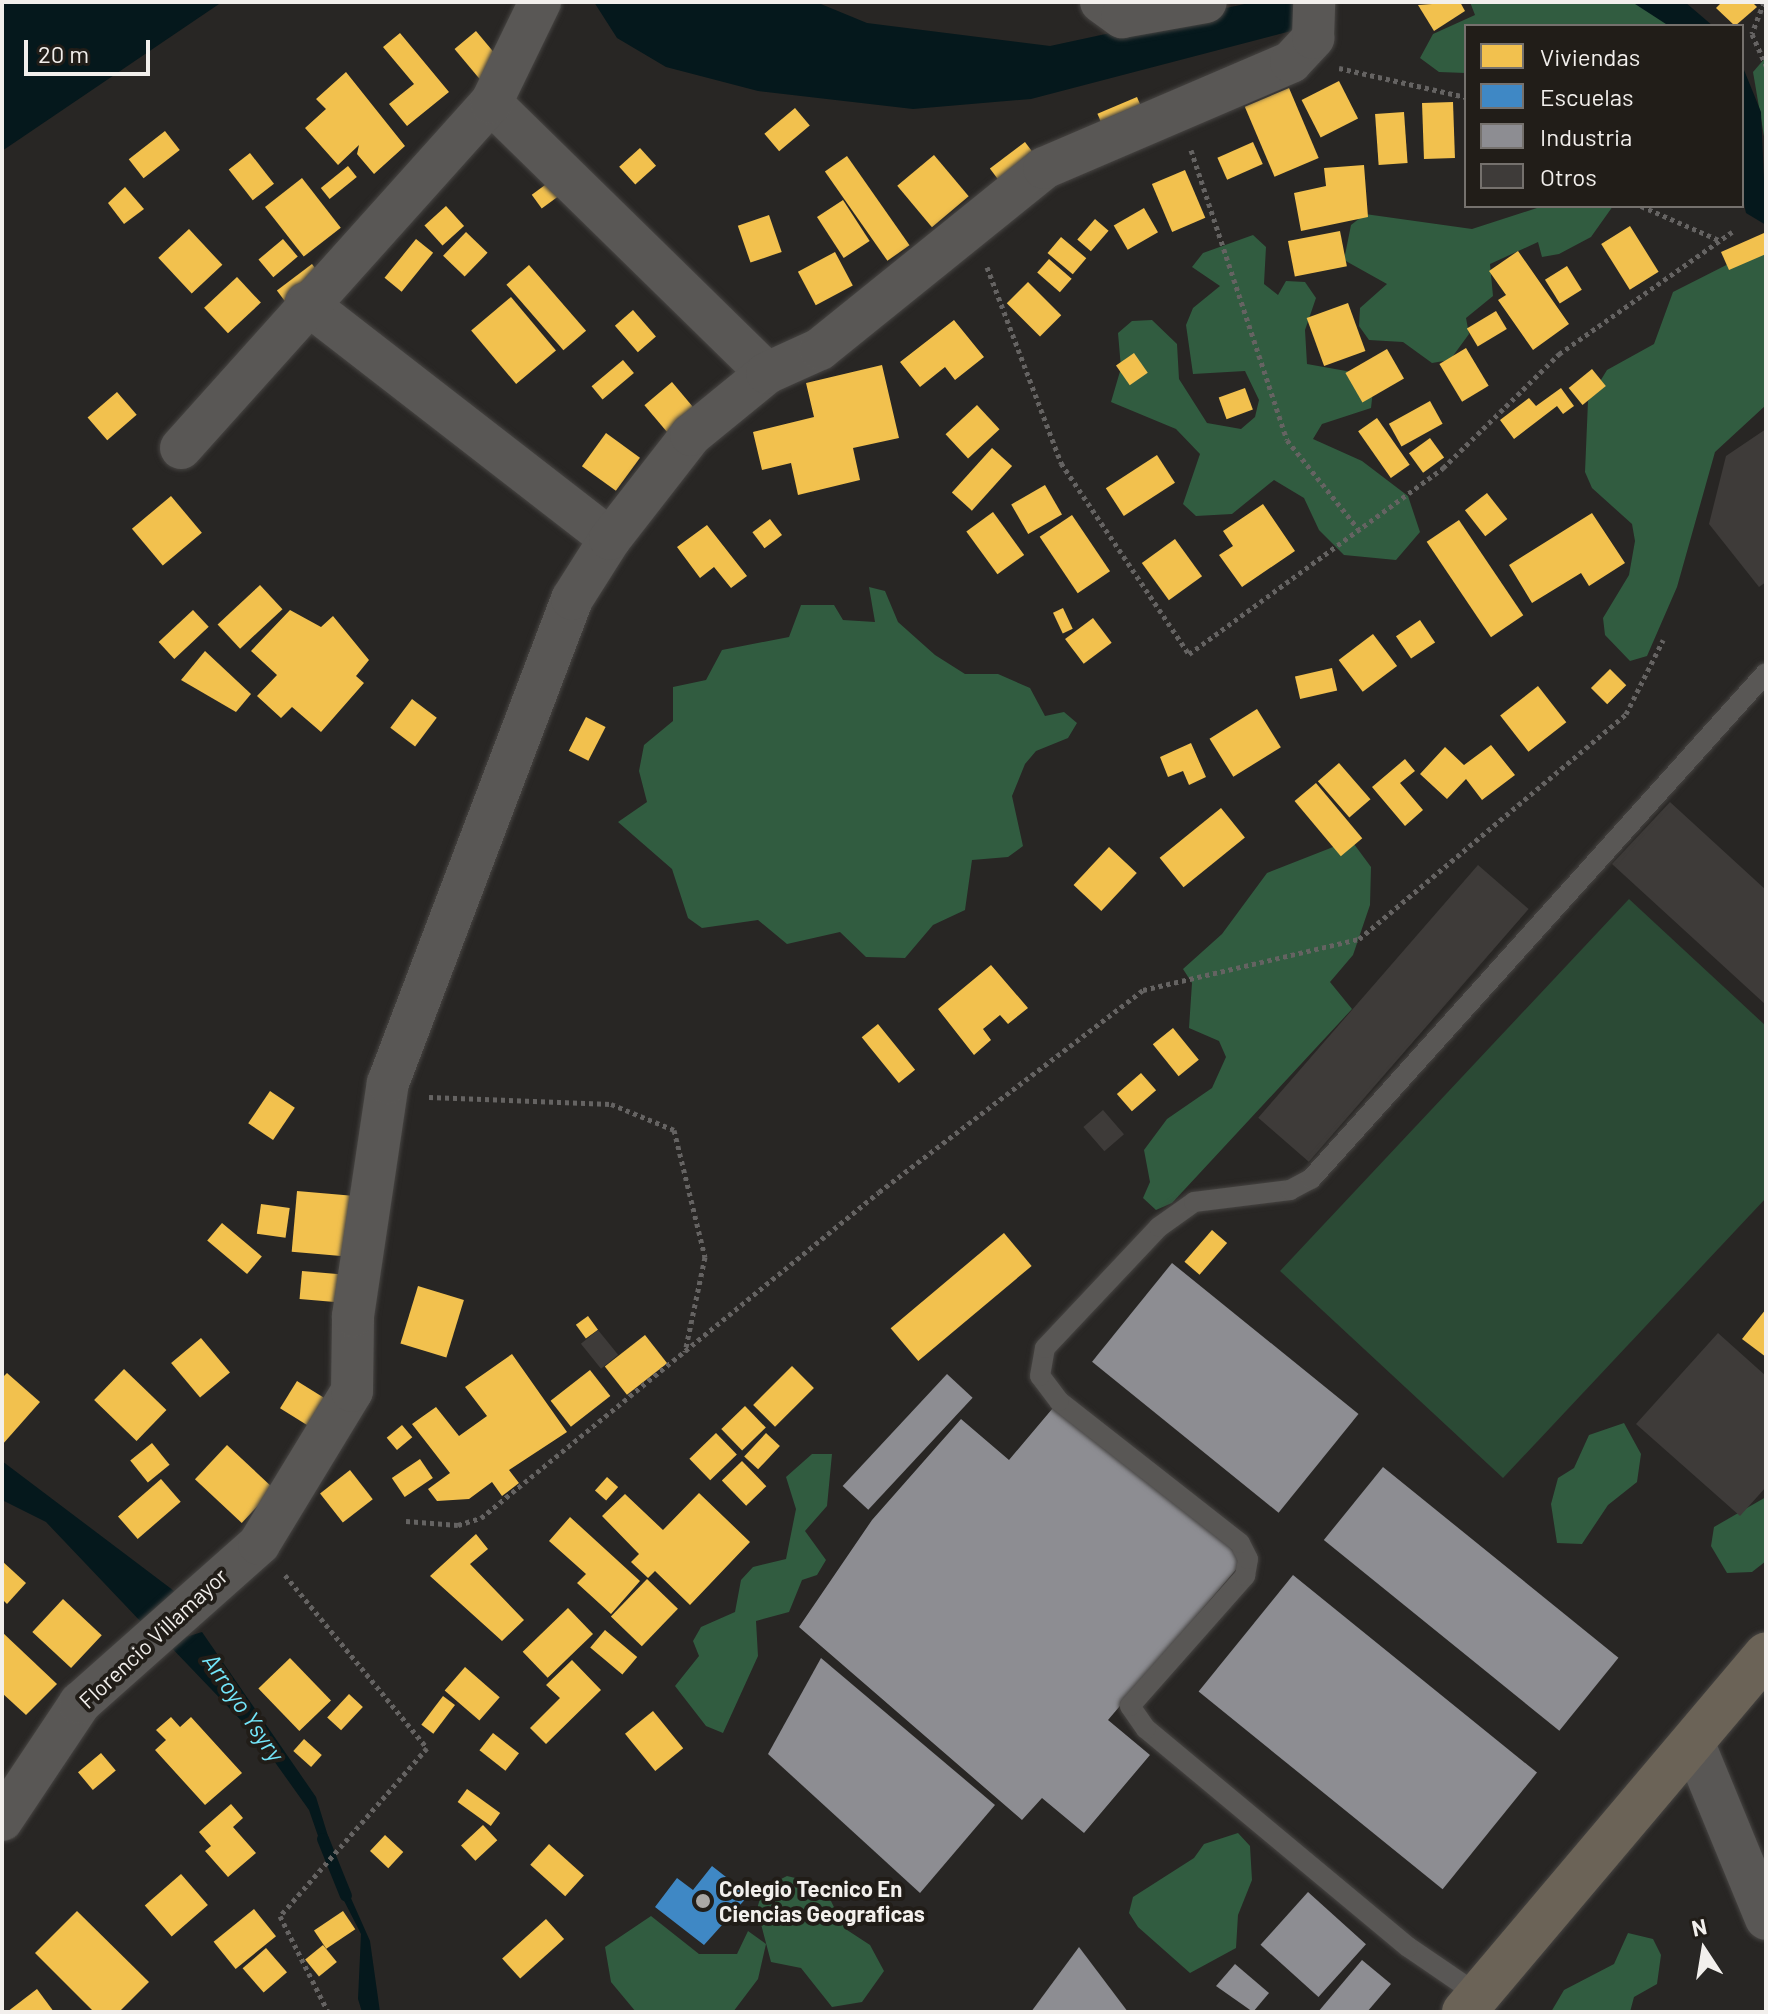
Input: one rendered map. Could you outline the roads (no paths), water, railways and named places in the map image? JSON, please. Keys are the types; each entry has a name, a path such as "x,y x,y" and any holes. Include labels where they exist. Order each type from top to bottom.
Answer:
{"highway":[{"path":"1471,2003 1694,1744 1766,1655"}],"street":[{"path":"181,448 306,303 491,103 540,2"},
{"path":"1101,2 1122,17 1206,2"},
{"name":"Florencio Villamayor","path":"2,1820 80,1703 179,1609 259,1544 352,1391 353,1316 384,1096 572,599 610,539 691,435 767,373 820,349 973,229 1044,168 1291,62 1310,30"},
{"path":"491,103 767,373"},
{"path":"306,303 610,539"},
{"path":"1694,1744 1766,1919"}],"lane":[{"path":"1471,2003 1146,1729 1130,1706 1245,1576 1248,1559 1240,1543 1059,1401 1040,1376 1045,1348 1159,1227 1194,1202 1290,1190 1311,1179 1766,673"}],"water":[{"path":"2,2 222,2 2,151"},
{"path":"594,2 816,2 867,23 1050,46 1254,2 1298,2 1295,30 1031,99 913,109 758,91 666,67 617,38"},
{"path":"1632,2 1685,2 1711,24 1666,24"},
{"path":"1744,70 1761,112 1766,225 1746,213"},
{"path":"2,1461 186,1600 143,1624 46,1522 2,1500"},
{"path":"202,1632 316,1797 332,1849 325,1856 309,1810 257,1737 167,1643"},
{"path":"342,1878 370,1941 380,2012 362,2012 358,1999 361,1934 336,1885"}],"waterway":[{"name":"Arroyo Ysyry","path":"323,1839 346,1896"}],"place":[{"name":"Colegio Tecnico En Ciencias Geograficas","path":"703,1901"}]}
